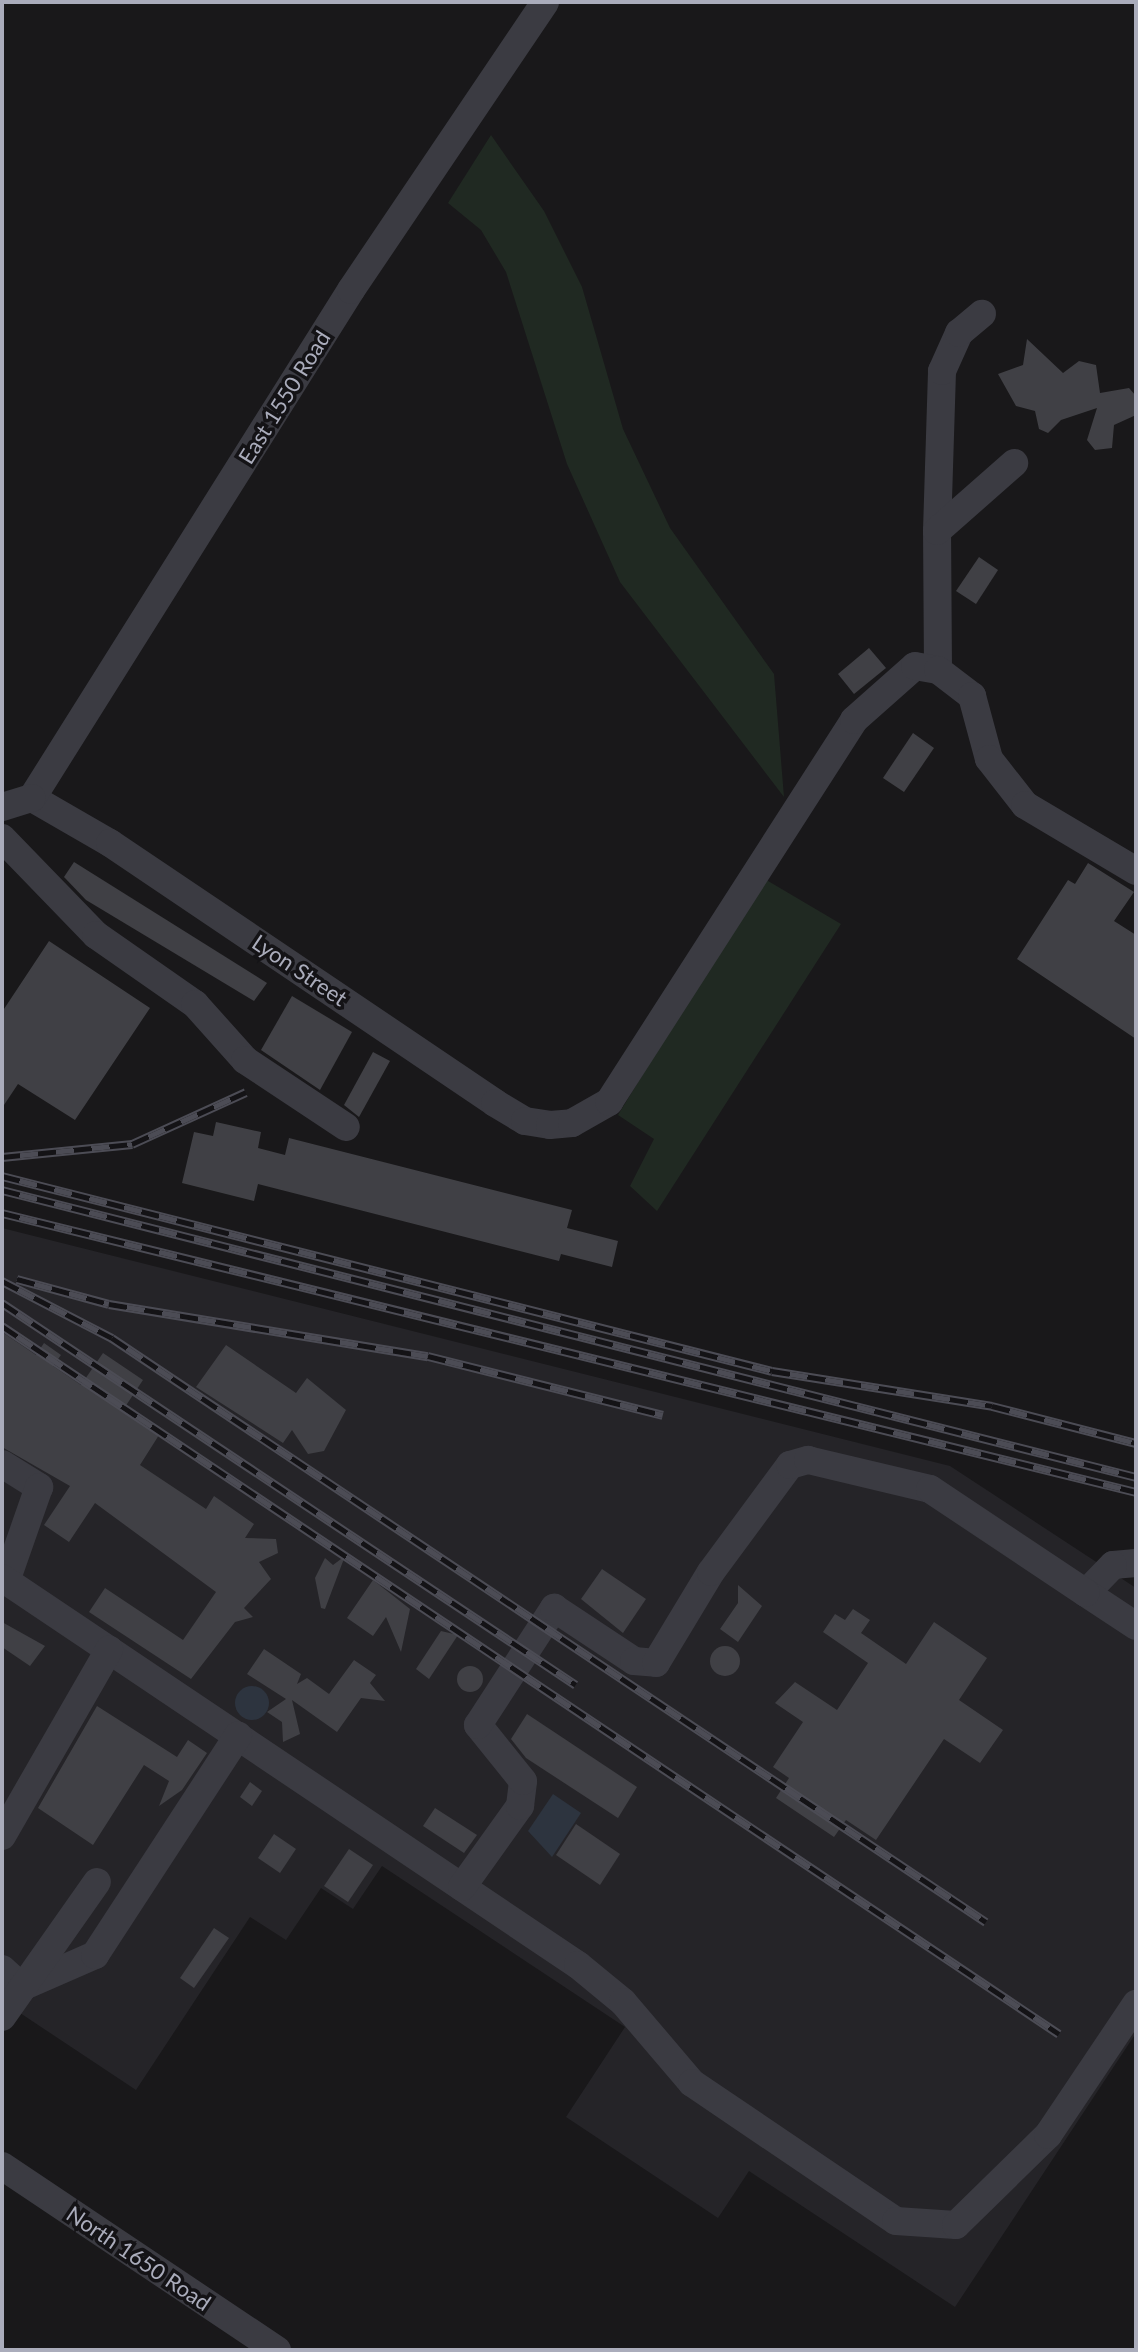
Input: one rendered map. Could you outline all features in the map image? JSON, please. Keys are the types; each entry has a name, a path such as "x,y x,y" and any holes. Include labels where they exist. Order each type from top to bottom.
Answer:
{"street":[{"name":"East 1550 Road","path":"32,798 351,290 545,2"},
{"path":"982,314 959,333 942,371 937,531 938,670 972,696 989,759 1025,805 1136,871"},
{"path":"937,531 1014,463"},
{"name":"Lyon Street","path":"32,798 110,843 515,1115 572,1123 609,1102 854,720 915,666 938,670"},
{"path":"2,807 32,798"},
{"path":"2,838 96,935 195,1004 245,1060 346,1127"},
{"path":"462,1887 520,1806 523,1781 478,1725 554,1608 634,1661 656,1663 711,1572 790,1465 808,1460 930,1489 1136,1626"},
{"path":"2,1464 39,1487 4,1580 462,1887 623,2002 692,2083 896,2221 920,2228 956,2225 1048,2135 1136,2004"},
{"path":"1086,1593 1113,1565 1136,1563"},
{"path":"2,1836 109,1650"},
{"path":"12,1978 95,1955 238,1736"},
{"path":"2,2017 12,1978 97,1882"},
{"name":"North 1650 Road","path":"2,2166 277,2350"}],"shaded area":[{"path":"491,135 544,211 582,287 623,429 670,528 774,674 784,797 620,582 567,464 506,272 481,230 448,203"},
{"path":"763,878 841,924 657,1211 630,1186 654,1139 618,1115"},
{"path":"2,1228 950,1466 1136,1588 1136,2033 955,2307 749,2171 718,2218 566,2117 625,2027 382,1866 353,1909 321,1888 286,1940 250,1917 136,2090 2,2001"},
{"path":"252,1686 264,1691 269,1703 264,1715 252,1720 240,1715 235,1703 240,1691"},
{"path":"553,1794 581,1813 552,1857 528,1831"}],"building":[{"path":"1027,339 1063,373 1079,361 1096,365 1100,393 1129,388 1136,396 1136,415 1114,425 1112,448 1095,450 1087,440 1097,408 1061,420 1048,433 1039,429 1035,411 1016,406 998,374 1023,365"},
{"path":"979,557 998,570 976,604 956,591"},
{"path":"869,648 886,668 854,694 838,674"},
{"path":"913,733 934,748 904,792 883,778"},
{"path":"74,862 267,983 254,1001 86,900 64,877"},
{"path":"1088,863 1134,892 1114,921 1136,935 1136,1039 1017,959 1068,880 1075,884"},
{"path":"49,941 150,1008 75,1120 18,1084 2,1108 2,1012"},
{"path":"292,996 352,1032 320,1090 261,1050"},
{"path":"373,1052 390,1061 359,1117 344,1105"},
{"path":"216,1122 261,1132 258,1148 285,1155 289,1138 572,1210 567,1228 618,1241 612,1267 561,1254 559,1261 258,1184 254,1201 182,1183 194,1132 213,1136"},
{"path":"2,1332 36,1355 44,1343 61,1355 53,1366 81,1385 103,1353 143,1380 123,1410 159,1435 140,1465 206,1509 214,1496 254,1524 245,1538 276,1539 278,1553 259,1562 271,1579 244,1608 253,1617 235,1622 191,1679 89,1612 105,1588 183,1640 216,1592 95,1503 69,1542 44,1525 70,1486 2,1447"},
{"path":"226,1345 296,1393 307,1378 346,1410 324,1451 308,1454 292,1430 283,1443 196,1387"},
{"path":"345,1556 325,1609 321,1608 315,1578 325,1558 333,1565"},
{"path":"602,1569 646,1599 623,1633 581,1599"},
{"path":"373,1580 410,1609 401,1652 386,1617 373,1636 347,1618"},
{"path":"738,1585 762,1606 738,1642 720,1629 738,1603"},
{"path":"853,1609 870,1620 861,1633 906,1664 934,1622 987,1658 959,1700 1003,1730 980,1763 944,1739 876,1840 846,1820 834,1837 776,1798 789,1778 773,1767 803,1722 775,1703 795,1682 837,1710 868,1663 823,1632 835,1614 845,1620"},
{"path":"2,1622 45,1646 30,1666 2,1647"},
{"path":"441,1631 458,1635 429,1679 416,1669"},
{"path":"725,1646 736,1650 740,1661 736,1672 725,1676 714,1672 710,1661 714,1650"},
{"path":"264,1649 301,1674 297,1684 307,1678 329,1694 354,1660 376,1675 370,1683 385,1701 361,1698 337,1732 292,1700 300,1734 283,1742 282,1722 267,1712 286,1699 247,1674"},
{"path":"470,1666 479,1670 483,1679 479,1688 470,1692 461,1688 457,1679 461,1670"},
{"path":"97,1706 177,1757 188,1740 207,1753 182,1790 159,1806 169,1781 144,1765 93,1845 38,1808"},
{"path":"527,1714 637,1787 618,1818 526,1758 511,1739"},
{"path":"250,1782 262,1791 252,1806 240,1797"},
{"path":"435,1808 477,1835 464,1853 423,1826"},
{"path":"576,1824 620,1854 600,1885 556,1855"},
{"path":"274,1834 296,1849 280,1873 258,1858"},
{"path":"349,1849 373,1865 348,1902 324,1886"},
{"path":"214,1928 229,1938 194,1988 180,1978"}],"railway":[{"path":"2,1157 132,1144 246,1092"},
{"path":"2,1176 772,1371 992,1406 1136,1443"},
{"path":"2,1190 1136,1477"},
{"path":"2,1213 1136,1492"},
{"path":"17,1279 109,1304 428,1356 663,1415"},
{"path":"2,1281 112,1338 986,1922"},
{"path":"2,1303 576,1685"},
{"path":"2,1326 1059,2034"}]}
